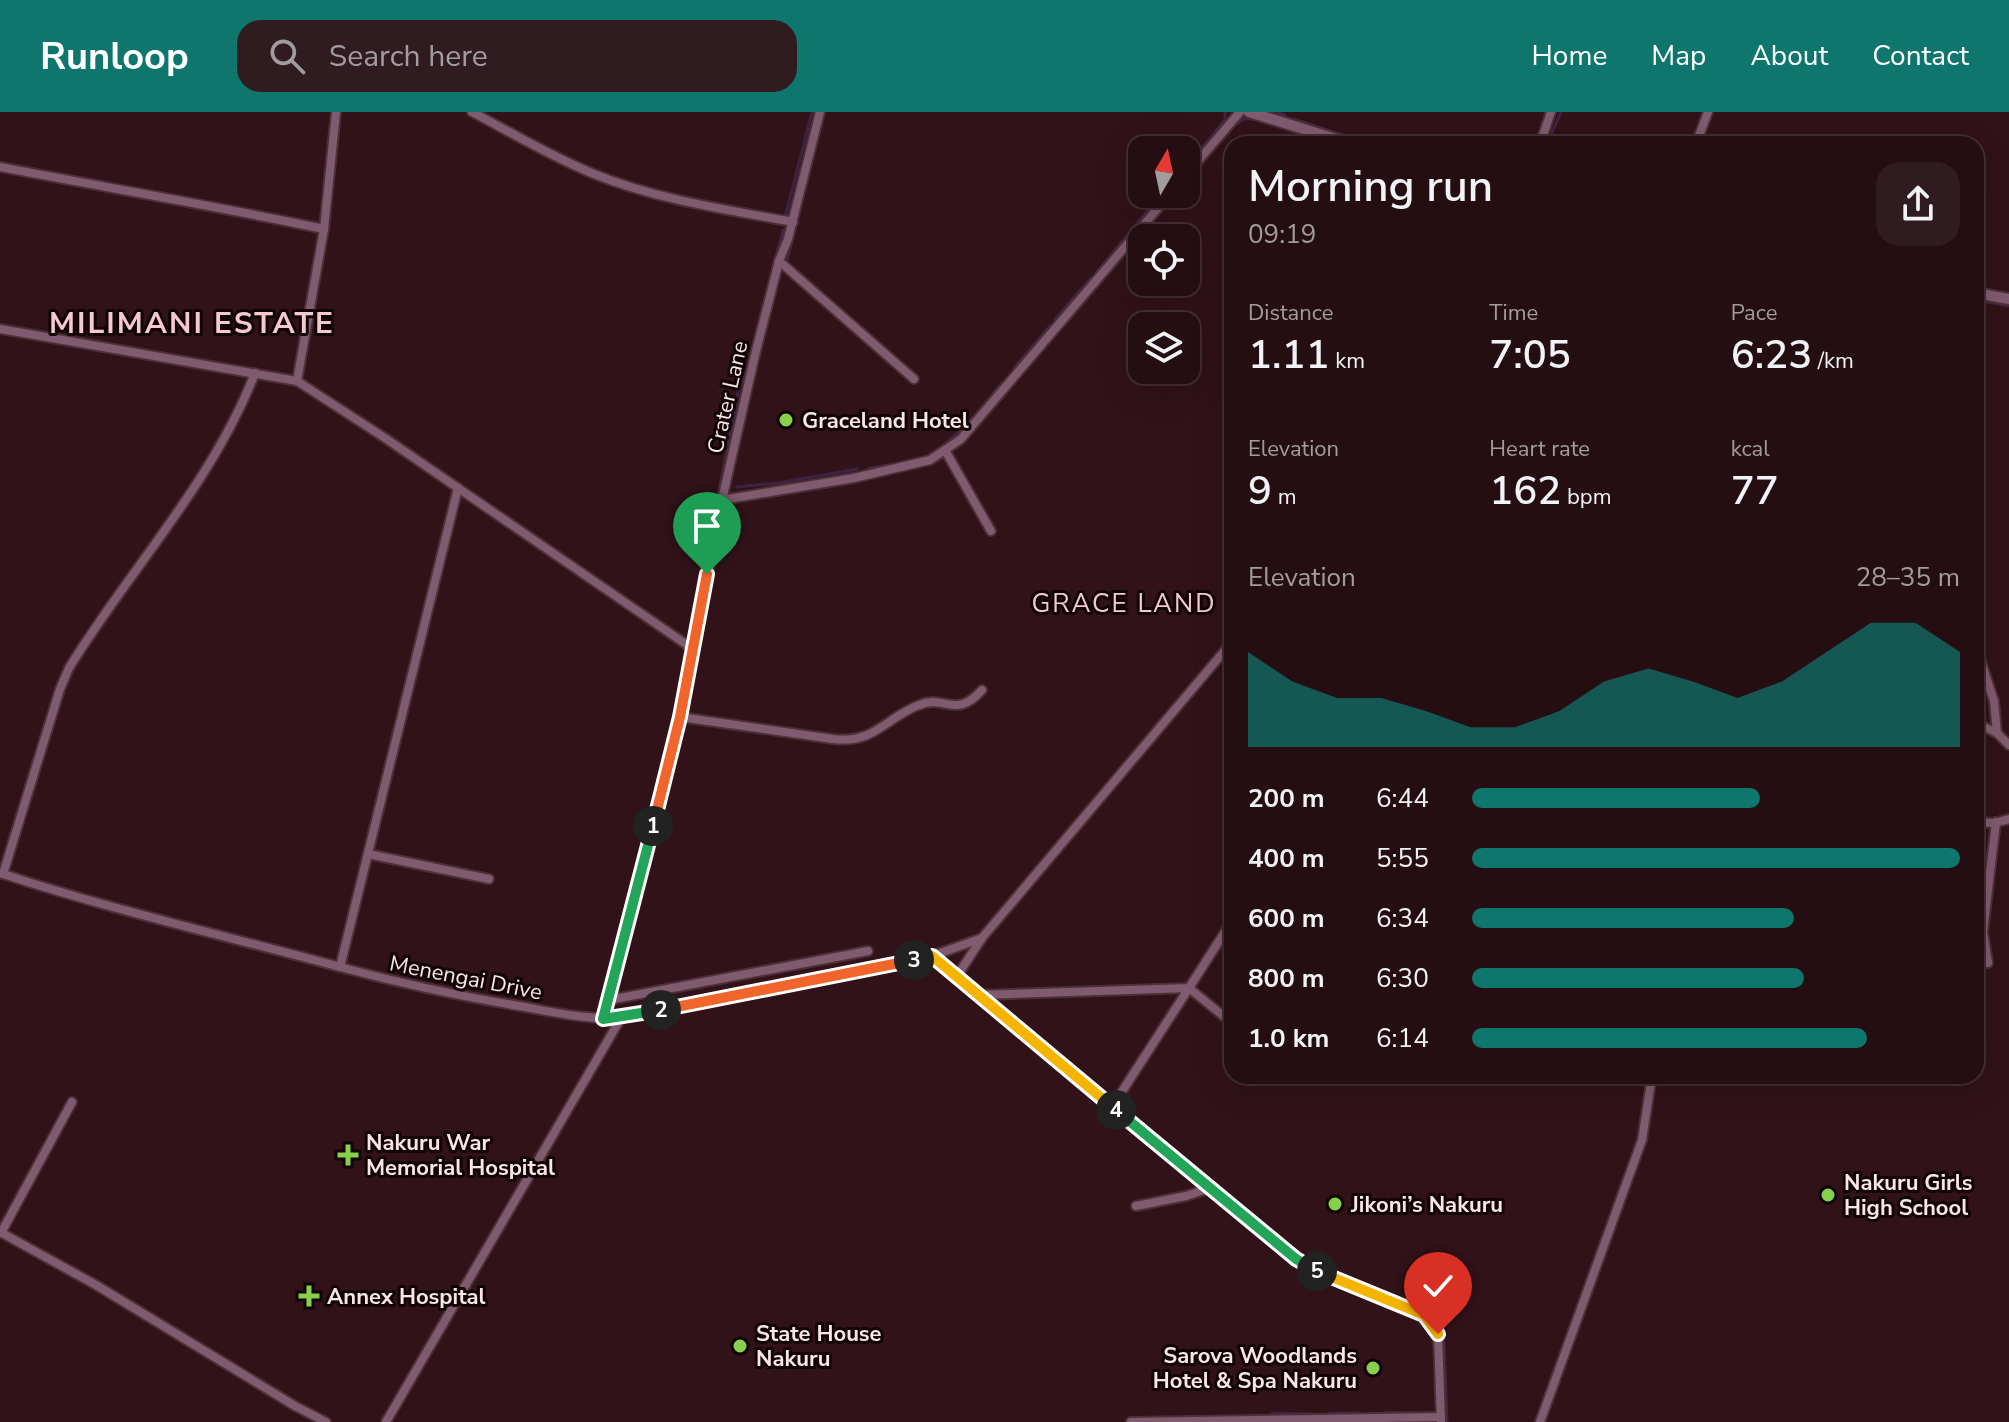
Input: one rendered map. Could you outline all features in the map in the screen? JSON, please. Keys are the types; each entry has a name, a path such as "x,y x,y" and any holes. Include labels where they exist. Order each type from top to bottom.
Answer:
{"street":[{"path":"297,381 324,229 336,112"},
{"path":"472,112 596,175 695,202 793,222"},
{"name":"Crater Lane","path":"603,1019 680,717 722,500 779,261 793,222 820,112"},
{"path":"1200,159 1240,112"},
{"path":"1249,112 1326,136"},
{"path":"1543,136 1551,112"},
{"path":"1699,136 1708,112"},
{"path":"0,167 324,229"},
{"path":"722,500 854,478 930,460 946,452 961,439 1158,208"},
{"path":"779,261 914,379"},
{"path":"1984,294 2009,299"},
{"path":"0,329 297,381 693,649"},
{"path":"2,873 69,668 198,482 239,412 255,373"},
{"path":"946,452 991,531"},
{"path":"340,967 458,488"},
{"path":"957,976 982,938 1224,651"},
{"path":"1984,670 1994,701 1997,733"},
{"path":"680,717 858,740 919,704 967,704 982,690"},
{"path":"1984,727 1997,733 2009,745"},
{"path":"1984,822 2009,819"},
{"path":"1984,924 1996,822"},
{"path":"368,854 489,879"},
{"name":"Menengai Drive","path":"2,873 58,893 454,995 603,1019 621,1018 932,956 982,938"},
{"path":"1112,1107 1224,933"},
{"path":"1984,938 1988,963"},
{"path":"609,1000 868,951"},
{"path":"932,956 1304,1264 1419,1312 1438,1334 1441,1419 1131,1422"},
{"path":"977,995 1189,988 1224,1016"},
{"path":"386,1422 621,1018"},
{"path":"1540,1422 1642,1140 1651,1084"},
{"path":"72,1102 1,1232 326,1422"},
{"path":"1136,1206 1210,1188"}],"waterway":[{"path":"785,217 812,112"},
{"path":"1200,150 1225,120 1225,112"},
{"path":"1276,112 1285,115"},
{"path":"1550,136 1561,112"},
{"path":"1237,124 1245,119 1256,119"},
{"path":"1294,119 1345,136"},
{"path":"1225,136 1235,125"},
{"path":"1296,132 1307,136"},
{"path":"1206,158 1224,138"},
{"path":"786,265 800,207"},
{"path":"1097,272 1150,208"},
{"path":"1102,281 1159,214"},
{"path":"775,261 783,230"},
{"path":"1055,319 1091,278"},
{"path":"1065,324 1097,287"},
{"path":"1984,289 1990,290"},
{"path":"1984,301 2009,306"},
{"path":"1014,368 1050,326"},
{"path":"1050,341 1060,330"},
{"path":"713,522 738,391 749,365"},
{"path":"941,448 970,421 1003,382"},
{"path":"932,463 942,458"},
{"path":"869,468 897,464"},
{"path":"737,487 857,469"},
{"path":"1360,1283 1443,1320"},
{"path":"1443,1330 1445,1361"},
{"path":"1445,1365 1447,1422"},
{"path":"1386,1412 1429,1414"},
{"path":"1272,1413 1313,1414"},
{"path":"1329,1413 1358,1413"}],"place":[{"name":"Graceland Hotel","path":"786,420"},
{"name":"Nakuru War Memorial Hospital","path":"348,1155"},
{"name":"Nakuru Girls High School","path":"1828,1195"},
{"name":"Jikoni’s Nakuru","path":"1335,1204"},
{"name":"Annex Hospital","path":"309,1296"},
{"name":"State House Nakuru","path":"740,1346"},
{"name":"Sarova Woodlands Hotel & Spa Nakuru","path":"1373,1368"}],"district":[{"name":"MILIMANI ESTATE","path":"192,323"},
{"name":"GRACE LAND","path":"1124,603"}],"route":[{"path":"707,574 680,717 603,1019 621,1018 932,956 1143,1135 1296,1259 1333,1278 1424,1315 1438,1334"}]}
